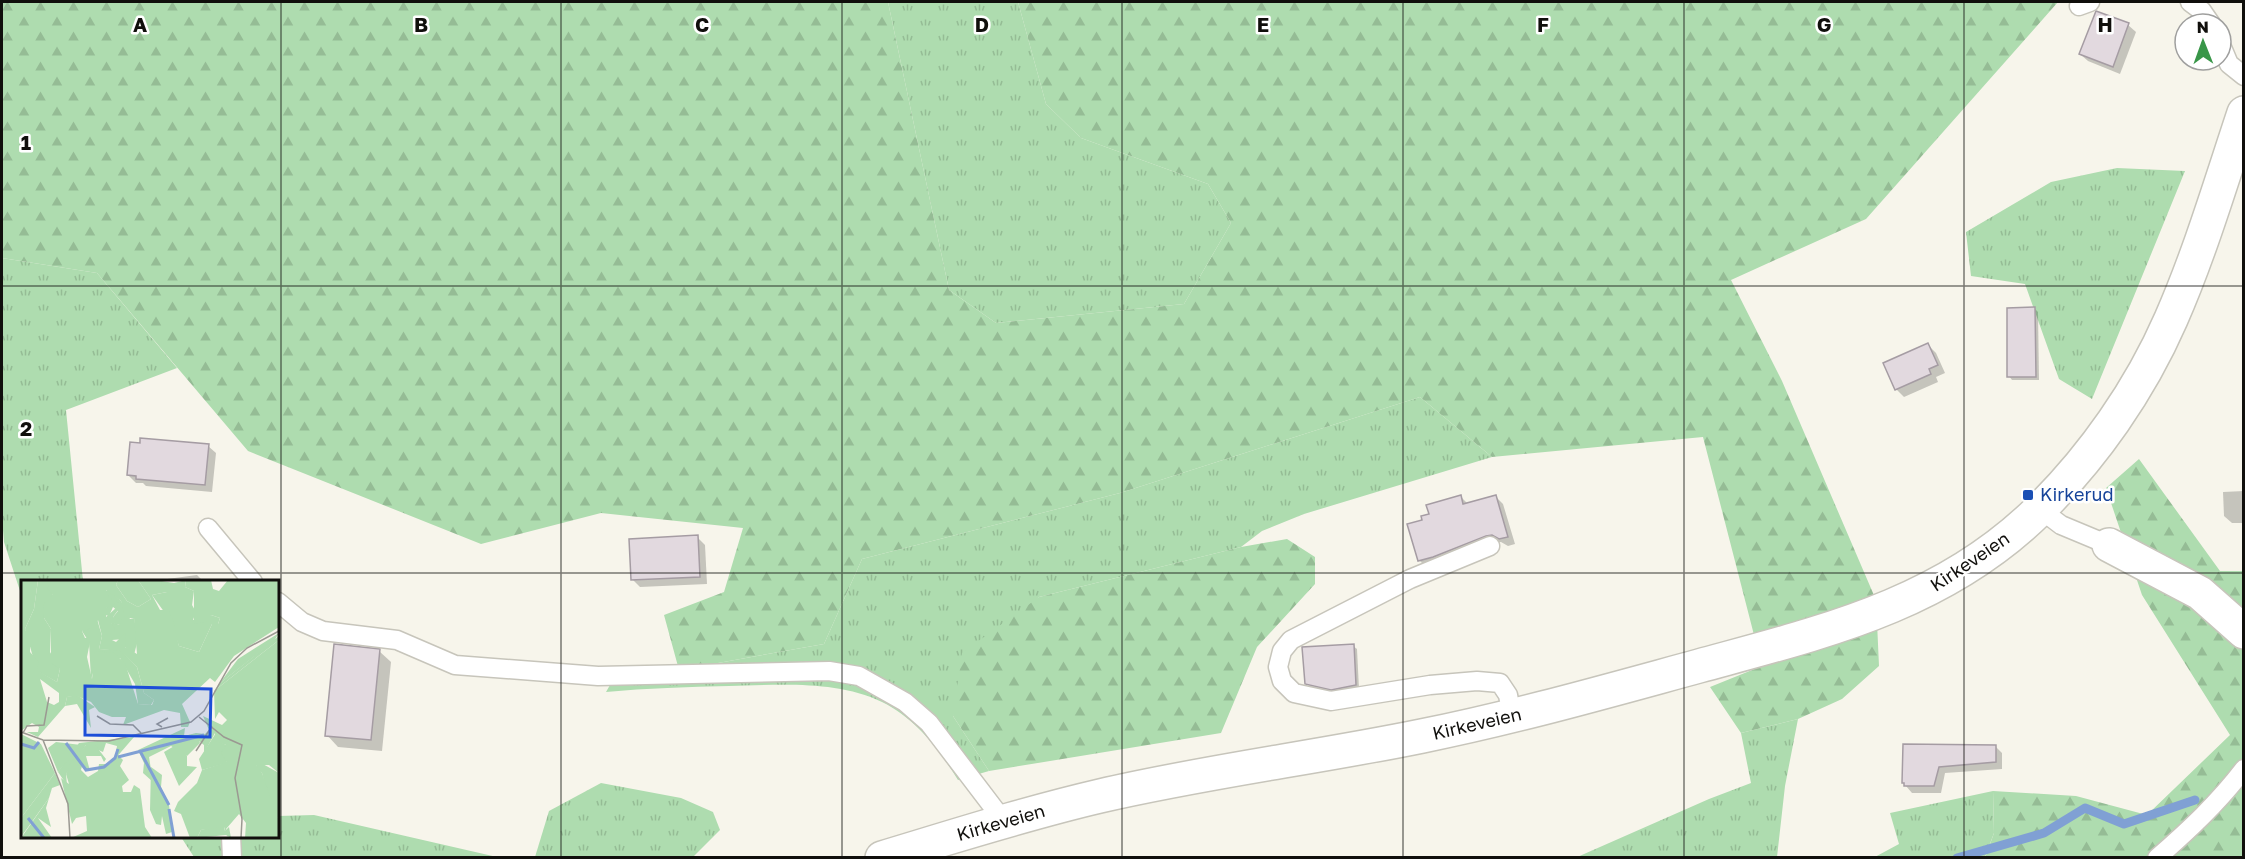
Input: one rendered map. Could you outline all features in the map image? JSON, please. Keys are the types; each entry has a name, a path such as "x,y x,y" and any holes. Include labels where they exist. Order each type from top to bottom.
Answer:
{"main road":[{"name":"Kirkeveien","path":"882,858 1100,796 1424,736 1512,717 1805,638 1894,606 1954,577 2019,529 2040,509 2094,448 2127,401 2171,319 2209,219 2244,113"},
{"path":"2109,545 2200,593 2244,632"}],"lane":[{"path":"2190,2 2203,12"},
{"path":"2040,509 2061,525 2109,545"},
{"path":"208,528 251,580"},
{"path":"1490,546 1410,579 1292,640 1282,651 1278,667 1282,681 1294,693 1331,701 1430,685 1478,681 1500,683 1508,695 1512,717"},
{"path":"279,603 302,622 323,631 397,640 455,665 598,676 829,671 859,676 905,702 929,723 996,811 1000,823"},
{"path":"2157,858 2224,795 2244,769"},
{"path":"231,838 232,858"}],"green space":[{"path":"2,2 888,2 949,290 996,323 1184,304 1231,223 1208,184 1081,138 1046,104 1018,2 2058,2 1866,219 1731,280 1782,381 1876,600 1879,666 1842,699 1798,719 1741,733 1710,687 1762,666 1703,437 1492,457 1420,397 1120,493 862,559 824,644 679,670 664,615 724,592 743,528 601,513 481,544 248,451 97,273 2,258"},
{"path":"888,2 1018,2 1046,104 1081,138 1208,184 1231,223 1184,304 996,323 949,290"},
{"path":"2117,168 2185,171 2092,399 2059,379 2025,284 1971,276 1966,232 2051,182"},
{"path":"2,258 97,273 177,368 66,410 83,580 21,580 21,594 4,542 2,518"},
{"path":"1420,397 1492,457 1304,514 1262,531 1241,547 1039,597 953,716 989,771 958,780 925,735 905,717 882,702 846,690 787,685 606,692 618,671 679,670 824,644 862,559 1120,493"},
{"path":"2139,459 2220,571 2243,571 2243,857 1985,858 1994,833 1993,791 2076,796 2147,815 2230,735 2142,595 2106,488"},
{"path":"1287,539 1315,557 1315,584 1257,647 1221,733 989,771 953,716 962,653 1039,597 1241,547"},
{"path":"1798,719 1785,786 1777,857 1575,858 1751,783 1741,733"},
{"path":"601,783 681,798 713,812 720,830 693,857 535,857 549,811"},
{"path":"1993,791 1994,833 1985,857 1873,858 1899,844 1890,813"},
{"path":"314,815 497,857 194,857 182,838 279,838 279,816"}],"building":[{"path":"2096,11 2129,23 2113,67 2079,54"},
{"path":"2035,307 2036,377 2007,377 2007,308"},
{"path":"1928,343 1938,365 1929,369 1931,374 1895,390 1883,363"},
{"path":"140,438 209,444 205,485 136,479 136,476 127,475 130,442 140,443"},
{"path":"1461,495 1463,504 1496,495 1508,537 1499,539 1492,535 1486,536 1418,561 1407,524 1422,520 1421,516 1429,514 1426,505"},
{"path":"698,535 700,577 631,580 629,539"},
{"path":"334,644 380,649 371,740 325,736"},
{"path":"1354,644 1356,685 1331,690 1305,684 1302,647"},
{"path":"1903,744 1996,745 1996,762 1939,767 1934,786 1904,786 1902,783"}],"waterway":[{"path":"1957,858 2044,833 2085,808 2124,824 2195,800"}],"place":[{"name":"Kirkerud","path":"2028,495"}]}
